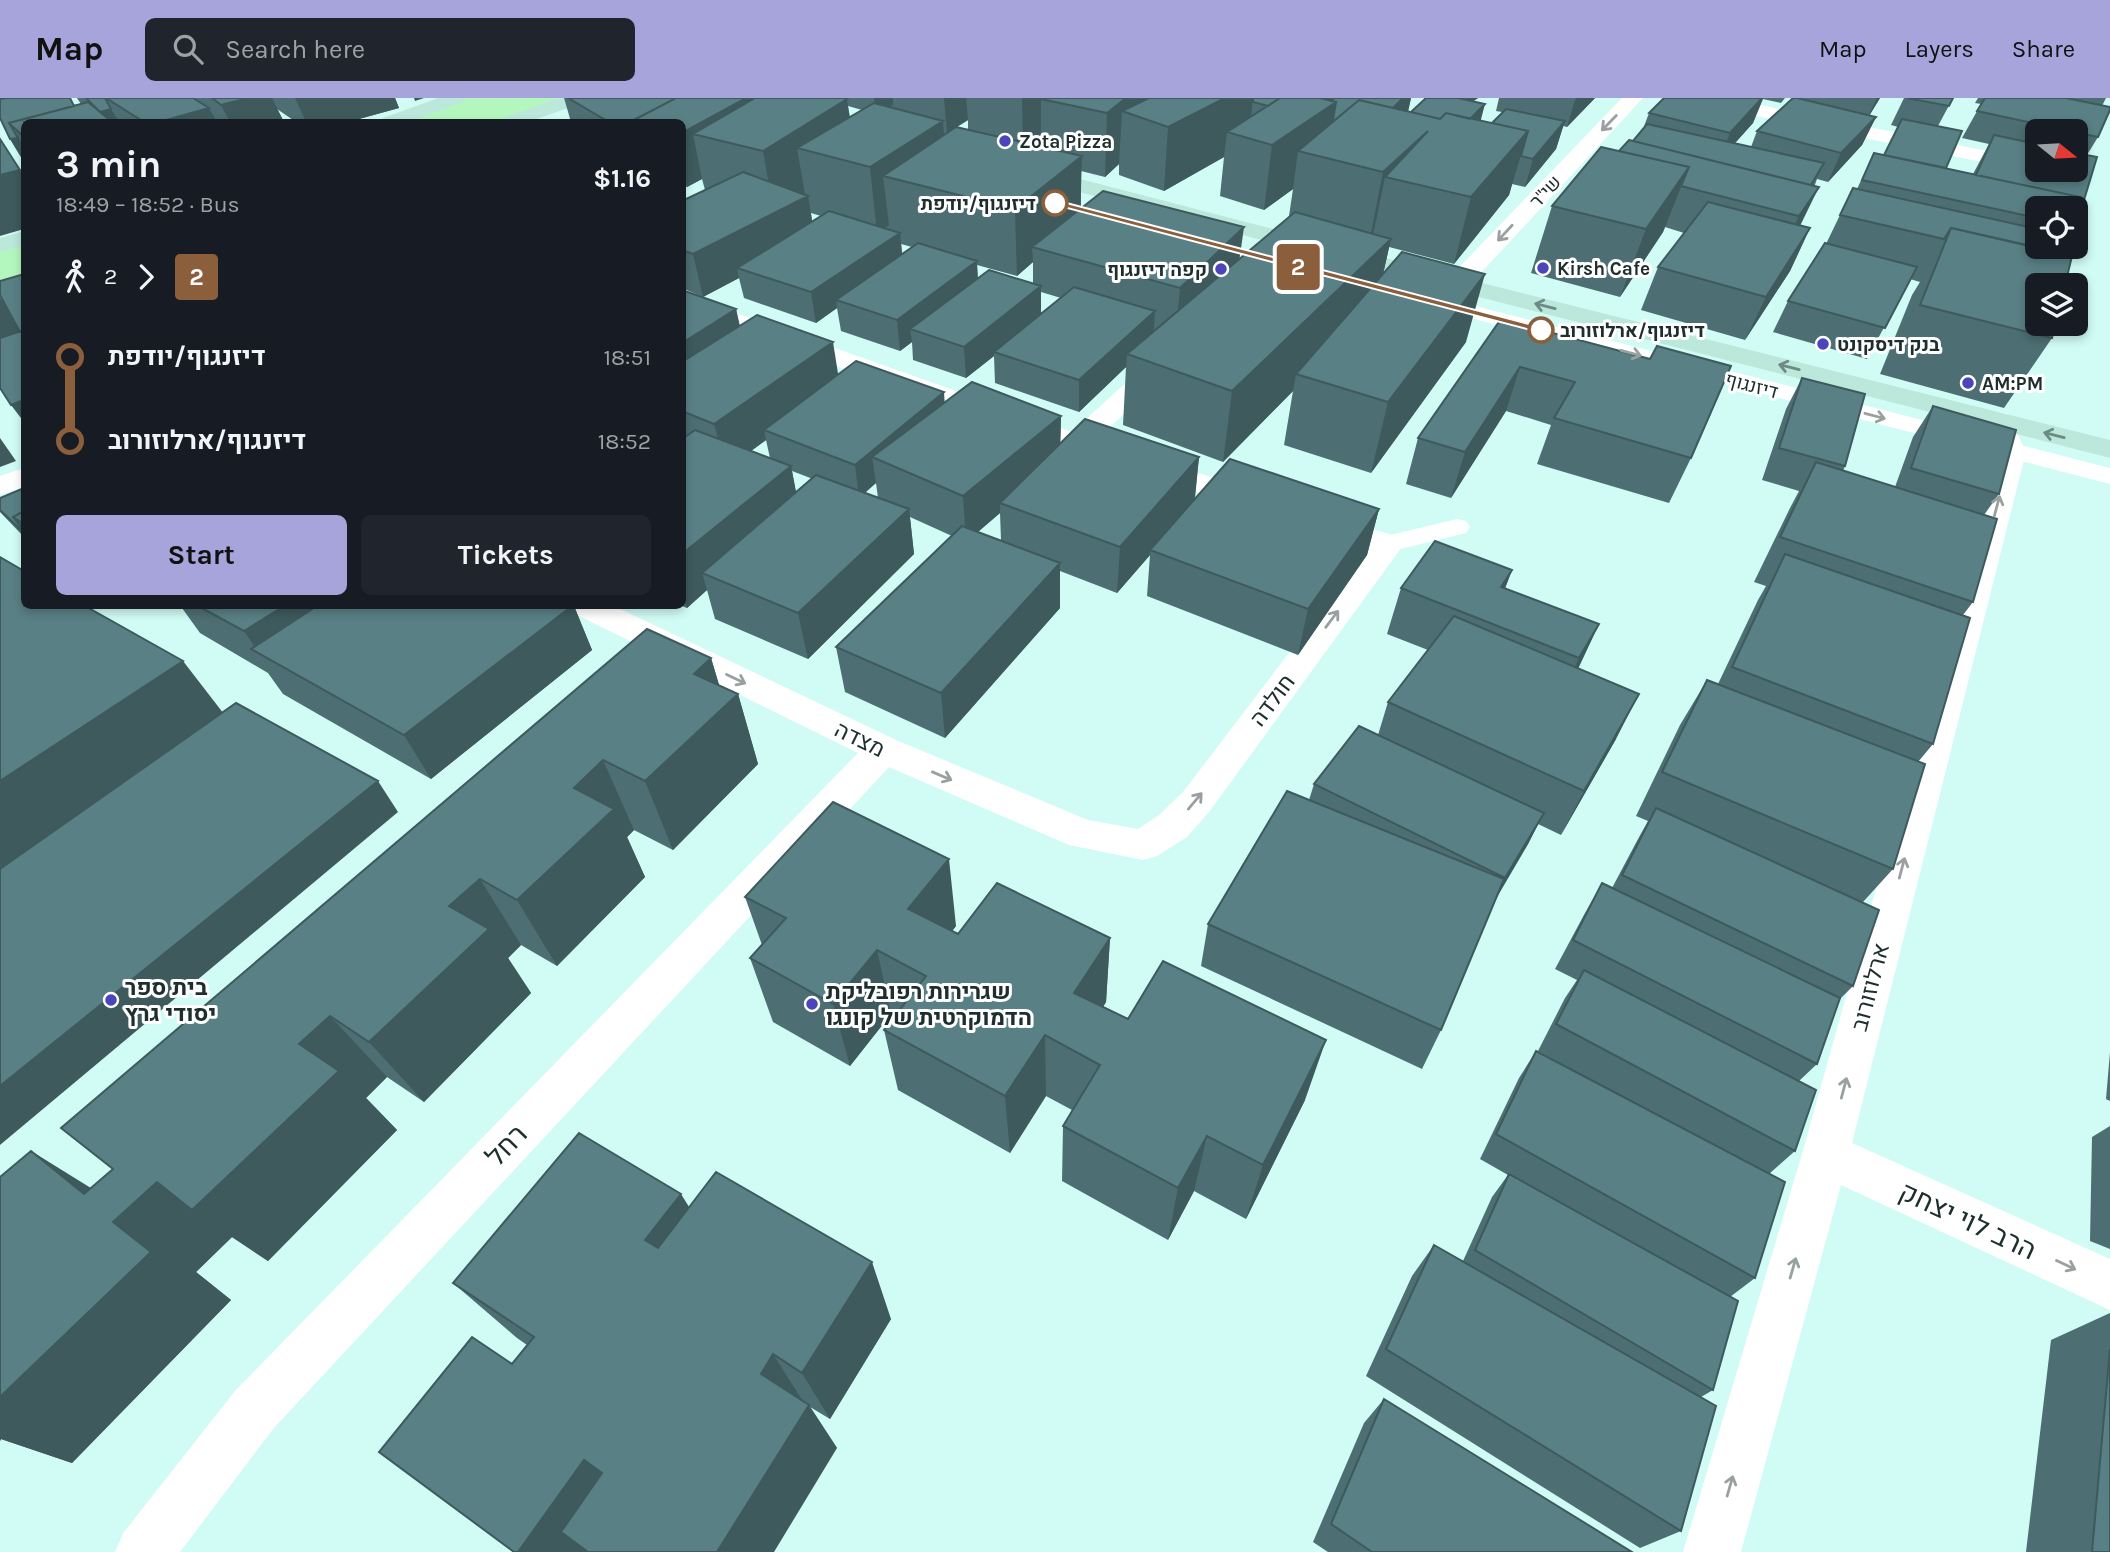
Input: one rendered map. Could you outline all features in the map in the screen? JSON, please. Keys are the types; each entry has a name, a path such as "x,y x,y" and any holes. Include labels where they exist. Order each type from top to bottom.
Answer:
{"street":[{"path":"398,119 456,98"},
{"path":"518,119 578,98"},
{"name":"שי\"ר","path":"1457,284 1633,98"},
{"path":"1697,98 2025,165"},
{"path":"1559,142 1586,147"},
{"name":"דיזנגוף","path":"1002,165 1457,284 2005,436 2110,448"},
{"path":"0,245 21,239"},
{"path":"1276,261 1297,242"},
{"path":"686,302 1076,443 1388,544"},
{"path":"1076,443 1176,352"},
{"name":"ארלוזורוב","path":"1712,1552 1826,1154 2005,436"},
{"path":"0,486 21,478"},
{"name":"חולדה","path":"1143,845 1173,826 1196,802 1388,544"},
{"name":"מצדה","path":"593,609 883,750 1083,834 1143,845"},
{"name":"רחל","path":"144,1552 254,1410 883,750"},
{"name":"הרב לוי יצחק","path":"1826,1154 2110,1285"}],"lane":[{"name":"דיזנגוף","path":"1411,296 2005,436 2110,476"},
{"path":"1388,544 1457,527"}],"green space":[{"path":"456,98 578,98 518,119 398,119"},
{"path":"21,239 21,281 0,287 0,245"}],"building":[{"path":"70,98 74,106 9,123 18,138 10,139 0,118 0,99"},
{"path":"86,98 105,98 111,109 100,112"},
{"path":"106,98 193,98 209,108 170,119 139,119"},
{"path":"212,98 248,98 221,105"},
{"path":"568,98 676,98 636,119 604,119"},
{"path":"676,98 746,98 686,131 686,119 636,119"},
{"path":"755,98 847,99 763,151 693,134"},
{"path":"1126,98 1107,113 1041,99"},
{"path":"1149,98 1225,98 1168,127 1122,111"},
{"path":"1253,98 1280,98 1268,106 1253,102"},
{"path":"1280,98 1320,98 1336,102 1272,145 1227,132"},
{"path":"1334,98 1403,98 1393,108 1359,100 1333,120 1336,102 1331,101"},
{"path":"1426,98 1458,98 1485,104 1470,119 1446,113 1440,119 1411,112"},
{"path":"1664,98 1762,98 1730,133 1649,113"},
{"path":"1793,98 1876,117 1841,153 1757,131"},
{"path":"1907,98 1953,98 1949,106"},
{"path":"1985,98 2066,98 2110,107 2098,137 2088,135 2088,119 2025,119 2025,121 1977,111"},
{"path":"1359,100 1440,119 1446,113 1528,131 1471,197 1385,177 1428,131 1383,172 1298,151"},
{"path":"88,102 108,119 24,119"},
{"path":"874,103 943,121 870,167 797,148"},
{"path":"1506,109 1565,121 1533,159 1521,156 1528,131 1492,123"},
{"path":"1902,119 1962,131 1946,168 1884,155"},
{"path":"21,120 21,134 9,123"},
{"path":"1647,124 1824,163 1811,185 1633,141"},
{"path":"956,127 1082,156 1015,209 883,176"},
{"path":"1994,135 2025,141 2025,182 2088,182 2088,155 2097,157 2085,196 1976,175"},
{"path":"0,139 20,170 0,175"},
{"path":"1629,140 1819,187 1799,216 1681,186 1689,167 1619,151"},
{"path":"1601,147 1689,167 1646,229 1552,206"},
{"path":"1874,153 2075,196 2025,196 2025,215 1862,180"},
{"path":"743,172 808,196 693,254 686,251 686,199"},
{"path":"1853,188 2025,226 2025,245 1951,228 1944,239 1840,215"},
{"path":"1103,191 1244,227 1180,288 1032,247"},
{"path":"1708,202 1810,228 1766,297 1658,267"},
{"path":"829,211 900,233 811,292 737,268"},
{"path":"1295,212 1391,239 1232,391 1127,354"},
{"path":"1951,228 2025,245 2025,259 2071,259 2068,273 2025,273 2025,331 1920,305"},
{"path":"918,243 977,261 897,320 836,300"},
{"path":"1825,243 1917,267 1885,328 1788,301"},
{"path":"1402,252 1485,274 1388,402 1296,374"},
{"path":"989,270 1041,286 964,347 910,329"},
{"path":"21,275 20,332 0,295 0,281"},
{"path":"1074,287 1155,311 1079,380 994,352"},
{"path":"686,291 736,309 686,340"},
{"path":"757,315 833,342 714,424 686,413 686,359"},
{"path":"1501,319 1650,359 1657,346 1731,366 1691,458 1554,418 1575,382 1520,367 1465,452 1418,438"},
{"path":"21,331 21,401 11,405 0,388 0,338"},
{"path":"856,361 944,392 855,465 764,430"},
{"path":"1802,378 1865,394 1845,466 1779,448"},
{"path":"972,382 1061,416 963,496 872,457"},
{"path":"1933,406 2016,430 1999,494 1911,468"},
{"path":"1085,419 1199,457 1120,547 1000,503"},
{"path":"695,430 791,466 686,551 686,436"},
{"path":"1230,459 1379,509 1308,609 1150,550"},
{"path":"1816,462 1997,519 1973,602 1780,537"},
{"path":"816,475 909,509 798,613 702,573"},
{"path":"21,489 21,513 13,517 21,528 0,510 0,498"},
{"path":"21,513 21,522 13,517"},
{"path":"962,526 1060,563 941,693 836,647"},
{"path":"1435,541 1512,570 1501,587 1599,624 1579,658 1401,588"},
{"path":"1785,554 1970,618 1933,744 1732,667"},
{"path":"0,557 21,569 21,609 90,609 183,661 0,781"},
{"path":"204,609 279,609 244,631"},
{"path":"312,609 568,609 404,735 251,649"},
{"path":"1454,616 1639,694 1584,791 1388,702"},
{"path":"647,629 711,658 694,674 738,694 645,781 603,760 574,788 614,809 517,900 480,879 449,906 489,929 369,1042 330,1016 299,1044 339,1071 192,1210 157,1182 113,1222 151,1252 0,1397 0,1177 31,1151 84,1194 113,1169 61,1128"},
{"path":"1707,680 1925,764 1893,869 1662,772"},
{"path":"236,703 378,781 0,1086 0,869"},
{"path":"1359,726 1544,813 1505,878 1314,784"},
{"path":"1287,791 1504,879 1441,1030 1208,924"},
{"path":"833,802 949,859 908,909 958,934 997,883 1110,938 1074,993 1128,1019 1163,961 1326,1040 1263,1165 1207,1136 1178,1188 1063,1126 1100,1065 1045,1035 1005,1096 884,1030 926,976 877,950 833,1004 750,958 786,918 745,897"},
{"path":"1656,808 1879,910 1853,986 1622,875"},
{"path":"1602,883 1840,998 1817,1064 1573,940"},
{"path":"1584,970 1816,1090 1795,1151 1556,1024"},
{"path":"1536,1051 1785,1182 1755,1278 1496,1134"},
{"path":"579,1133 681,1194 645,1240 658,1248 716,1172 872,1262 802,1373 773,1354 761,1374 809,1405 717,1552 588,1552 561,1532 602,1473 584,1460 518,1552 514,1552 379,1452 472,1337 512,1364 534,1337 453,1283"},
{"path":"1509,1174 1738,1301 1713,1390 1475,1250"},
{"path":"1434,1245 1716,1406 1681,1531 1386,1349"},
{"path":"2110,1349 2110,1552 2092,1552"},
{"path":"1384,1399 1632,1552 1372,1552 1331,1524"}],"bus line":[{"name":"2","path":"1055,203 1541,330"}],"place":[{"name":"Zota Pizza","path":"1005,141"},
{"name":"דיזנגוף/יודפת","path":"1055,203"},
{"name":"Kirsh Cafe","path":"1543,268"},
{"name":"קפה דיזנגוף","path":"1221,269"},
{"name":"דיזנגוף/ארלוזורוב","path":"1541,330"},
{"name":"בנק דיסקונט","path":"1823,344"},
{"name":"AM:PM","path":"1968,383"},
{"name":"בית ספר יסודי גרץ","path":"111,1000"},
{"name":"שגרירות רפובליקת הדמוקרטית של קונגו","path":"812,1004"}]}
